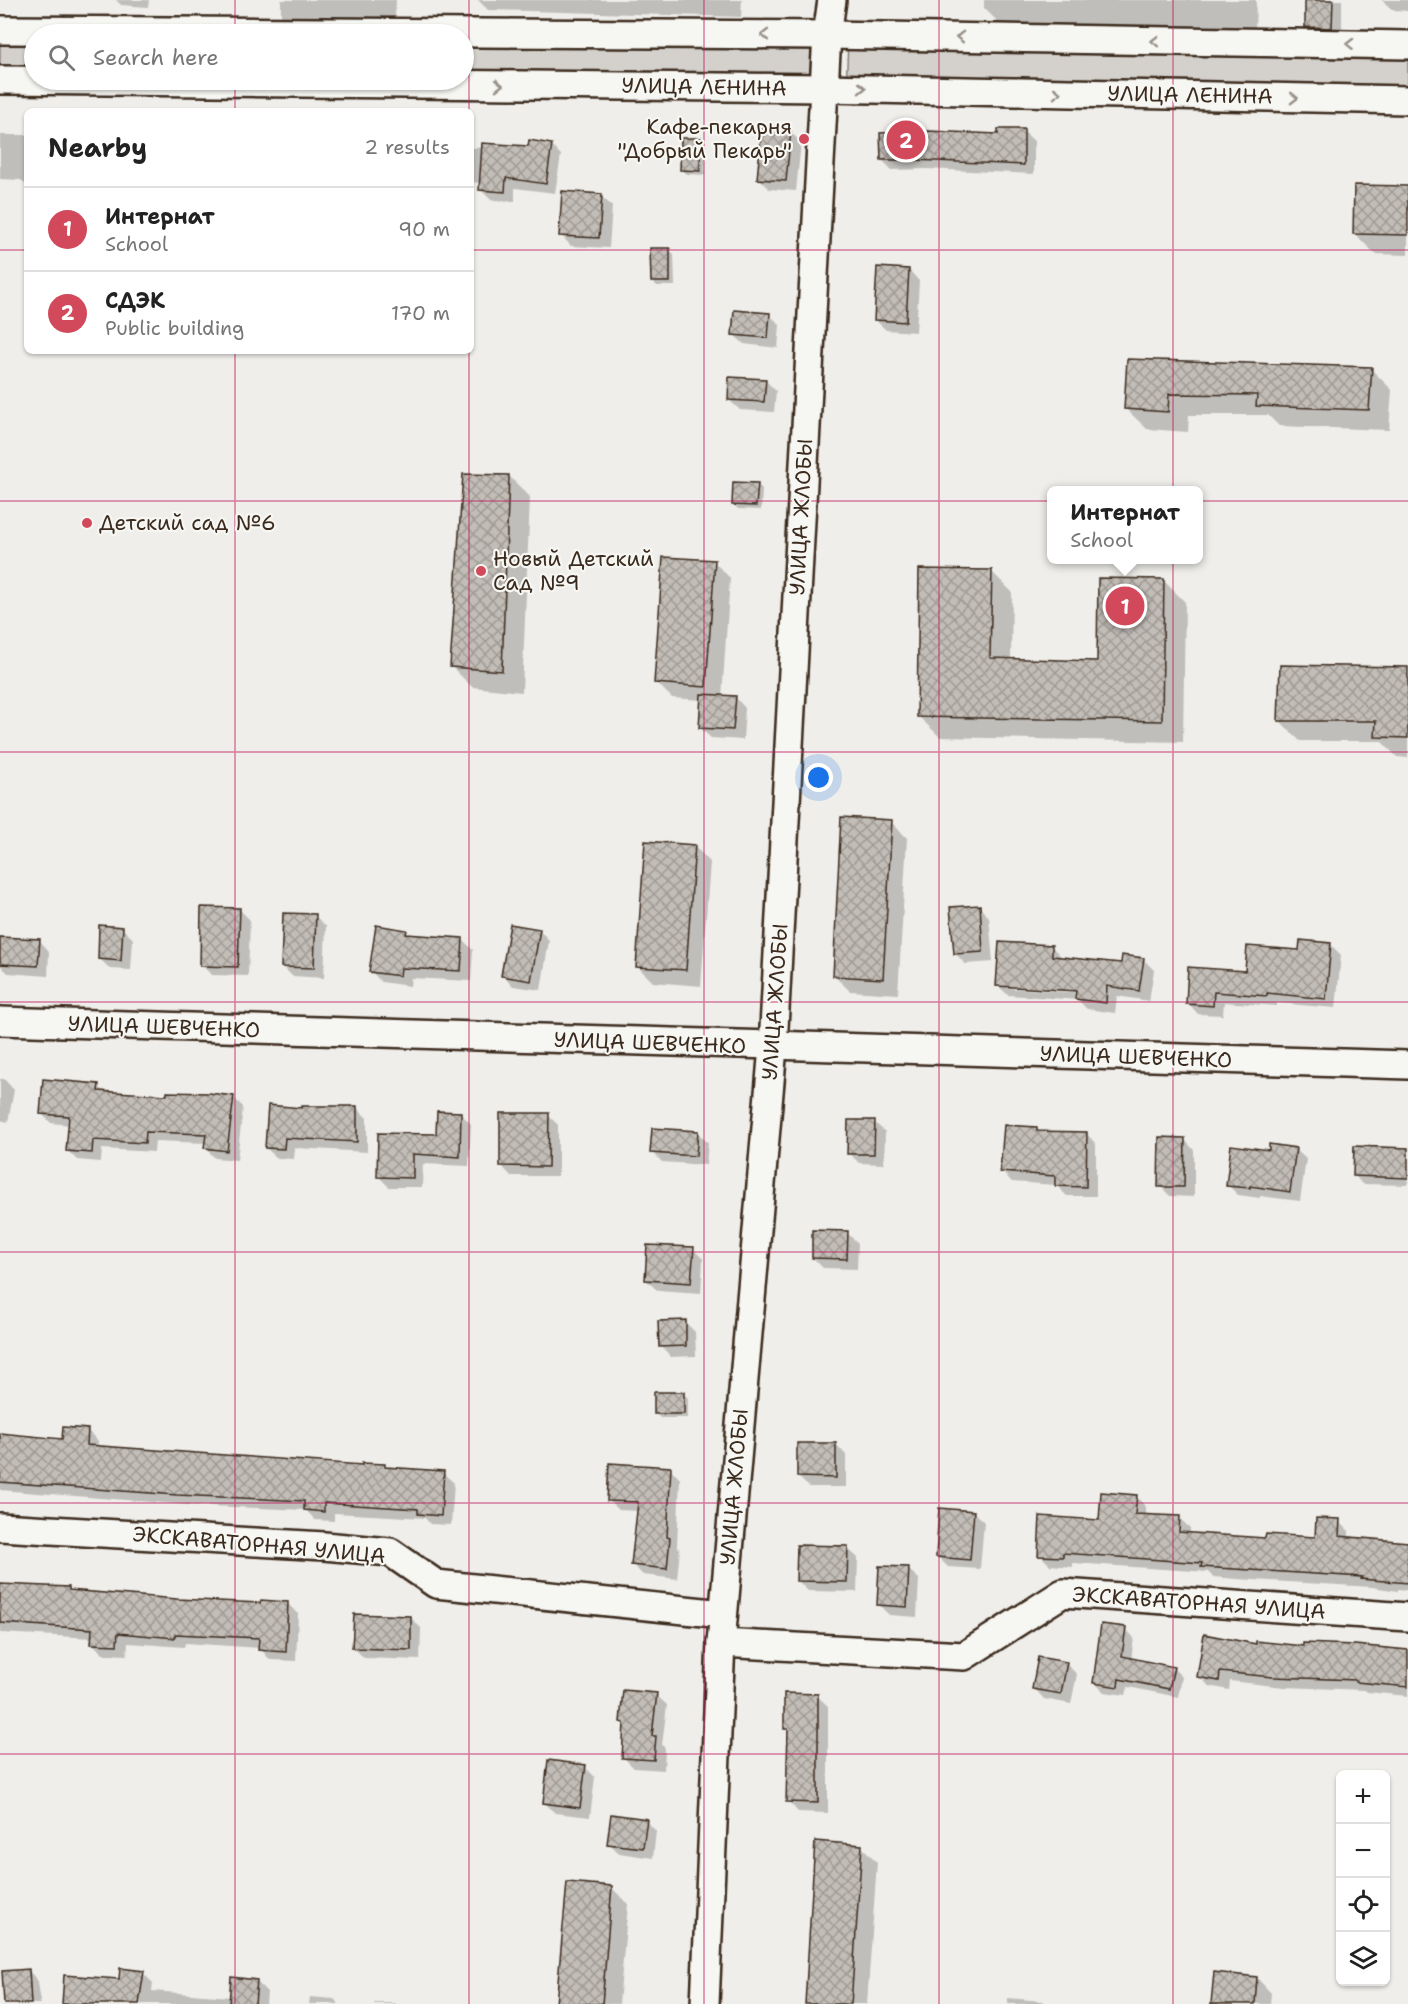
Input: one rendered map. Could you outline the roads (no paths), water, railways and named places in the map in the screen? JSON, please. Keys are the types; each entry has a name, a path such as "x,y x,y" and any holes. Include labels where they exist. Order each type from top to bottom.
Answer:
{"street":[{"name":"УЛИЦА ЖЛОБЫ","path":"705,2004 723,1614 773,1047 824,88 827,35 832,0"},
{"path":"0,30 24,30"},
{"path":"474,33 827,35 1408,45"},
{"name":"УЛИЦА ЛЕНИНА","path":"0,80 24,80"},
{"name":"УЛИЦА ЛЕНИНА","path":"474,85 824,88 1408,100"},
{"name":"УЛИЦА ШЕВЧЕНКО","path":"0,1021 773,1047 1408,1065"},
{"name":"ЭКСКАВАТОРНАЯ УЛИЦА","path":"0,1527 390,1552 436,1584 723,1614"},
{"name":"ЭКСКАВАТОРНАЯ УЛИЦА","path":"721,1643 963,1656 1063,1593 1408,1617"}],"place":[{"name":"Кафе-пекарня \"Добрый Пекарь\"","path":"804,139"},
{"name":"СДЭК","path":"906,140"},
{"name":"Детский сад №6","path":"87,523"},
{"name":"Новый Детский Сад №9","path":"481,571"},
{"name":"Интернат","path":"1125,606"}]}
